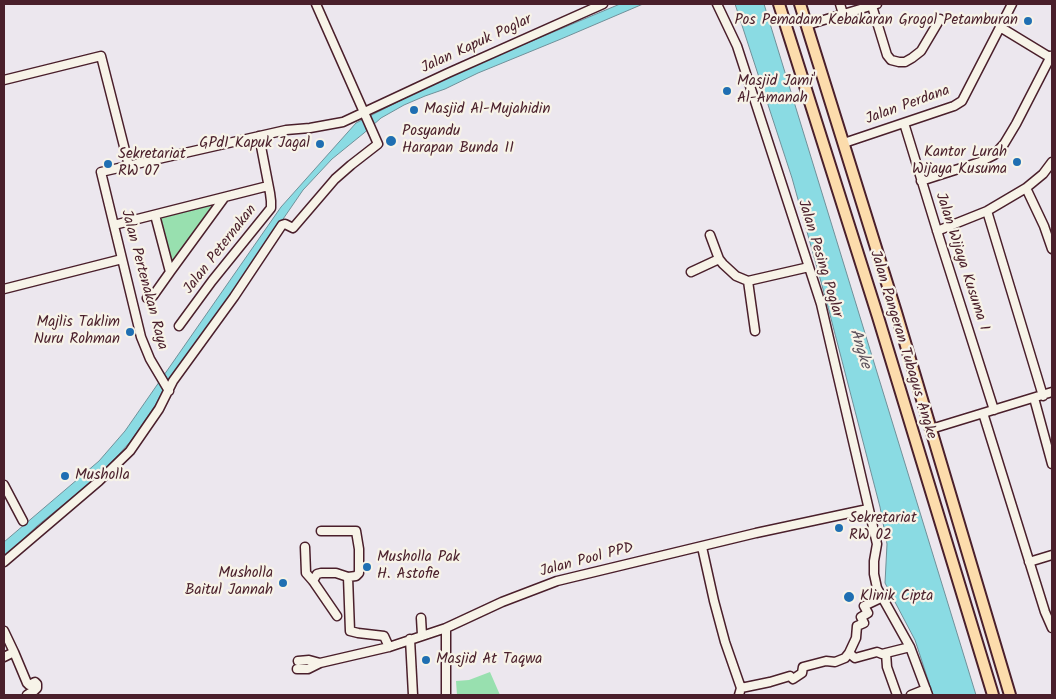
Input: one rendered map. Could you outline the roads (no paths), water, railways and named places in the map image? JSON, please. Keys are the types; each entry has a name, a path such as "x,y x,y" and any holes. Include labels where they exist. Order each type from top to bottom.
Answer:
{"main road":[{"name":"Jalan Pangeran Tubagus Angke","path":"779,4 878,317 993,695"},
{"name":"Jalan Pangeran Tubagus Angke","path":"800,4 896,312 1010,695"},
{"path":"873,301 883,304 887,302 890,296"},
{"path":"878,317 886,310 890,309 896,312"},
{"path":"986,672 998,671 1002,667"}],"street":[{"path":"4,562 99,481 130,451 159,409 167,389 234,297 282,225 285,224 293,228 335,179 378,144 316,4"},
{"name":"Jalan Kapuk Poglar","path":"365,115 519,40 603,4"},
{"name":"Jalan Pesing Poglar","path":"718,4 737,46 821,304 877,544 874,561 877,588 910,647 927,692"},
{"path":"840,4 843,14"},
{"name":"Jalan Perdana","path":"844,143 954,106 962,101 1012,4"},
{"path":"807,25 874,5 887,55 891,60 905,62 921,51 940,20"},
{"path":"921,181 980,162 994,155 1004,144 1016,124 1052,57 1000,27"},
{"path":"4,80 101,56 129,166 286,130 338,124 365,115"},
{"name":"Jalan Wijaya Kusuma I","path":"904,123 994,410"},
{"name":"Jalan Peternakan","path":"179,326 270,208 271,202 259,136"},
{"path":"937,231 987,211 1026,188 1043,174 1052,162"},
{"name":"Jalan Pertenakan Raya","path":"129,166 101,172 146,350 167,389"},
{"name":"Jalan Peternakan","path":"114,225 268,186"},
{"path":"1026,188 1044,226 1052,249"},
{"name":"Jalan Peternakan","path":"147,298 153,296 224,198"},
{"path":"987,211 1043,396"},
{"name":"Jalan Peternakan","path":"155,215 170,272"},
{"path":"710,235 719,259 723,264 748,282 809,267"},
{"path":"692,272 719,259"},
{"path":"4,289 122,260"},
{"path":"748,282 755,331"},
{"path":"931,429 1052,392"},
{"path":"1034,398 1050,446 1052,464"},
{"path":"983,413 1045,612 1052,628"},
{"path":"4,485 23,521"},
{"name":"Jalan Pool PPD","path":"297,670 308,669 320,663 389,647 446,628 502,602 557,581 756,533 868,509"},
{"path":"312,580 320,573 336,573 348,577 356,576 359,573 357,532 321,531"},
{"path":"702,546 714,601 740,692 790,676 793,679 802,673 802,668 826,662 835,662 844,658 849,653 856,638 857,626 864,623 861,617 868,612 864,606 883,597"},
{"path":"305,547 306,573 337,616"},
{"path":"1030,562 1052,555"},
{"path":"348,577 350,631 358,634 384,636 389,647"},
{"path":"421,618 422,635"},
{"path":"446,628 446,695"},
{"path":"4,632 27,683 35,682 37,684 37,688 27,695"},
{"path":"410,639 413,695"},
{"path":"849,653 855,658 877,652 881,654 910,647"},
{"path":"4,657 14,652"},
{"path":"886,653 887,667 897,695"},
{"name":"Jalan Pool PPD","path":"298,661 309,660 320,663"},
{"path":"911,695 927,692"}],"water":[{"path":"620,4 643,4 404,105 381,118 332,159 303,190 130,442 101,474 37,526 4,557 4,542 99,461 125,431 281,207 356,123 439,81"},
{"name":"Angke","path":"735,4 764,4 976,695 933,695 915,640 885,583 887,544 880,507 792,178"}],"place":[{"name":"Pos Pemadam Kebakaran Grogol Petamburan","path":"1028,21"},
{"name":"Masjid Jami' Al-Amanah","path":"727,91"},
{"name":"Masjid Al-Mujahidin","path":"414,110"},
{"name":"Posyandu Harapan Bunda II","path":"391,141"},
{"name":"GPdI Kapuk Jagal","path":"320,144"},
{"name":"Kantor Lurah Wijaya Kusuma","path":"1017,162"},
{"name":"Sekretariat RW 07","path":"108,164"},
{"name":"Majlis Taklim Nuru Rohman","path":"130,332"},
{"name":"Musholla","path":"65,476"},
{"name":"Sekretariat RW 02","path":"839,528"},
{"name":"Musholla Pak H. Astofie","path":"367,567"},
{"name":"Musholla Baitul Jannah","path":"283,583"},
{"name":"Klinik Cipta","path":"849,597"},
{"name":"Masjid At Taqwa","path":"426,660"}]}
